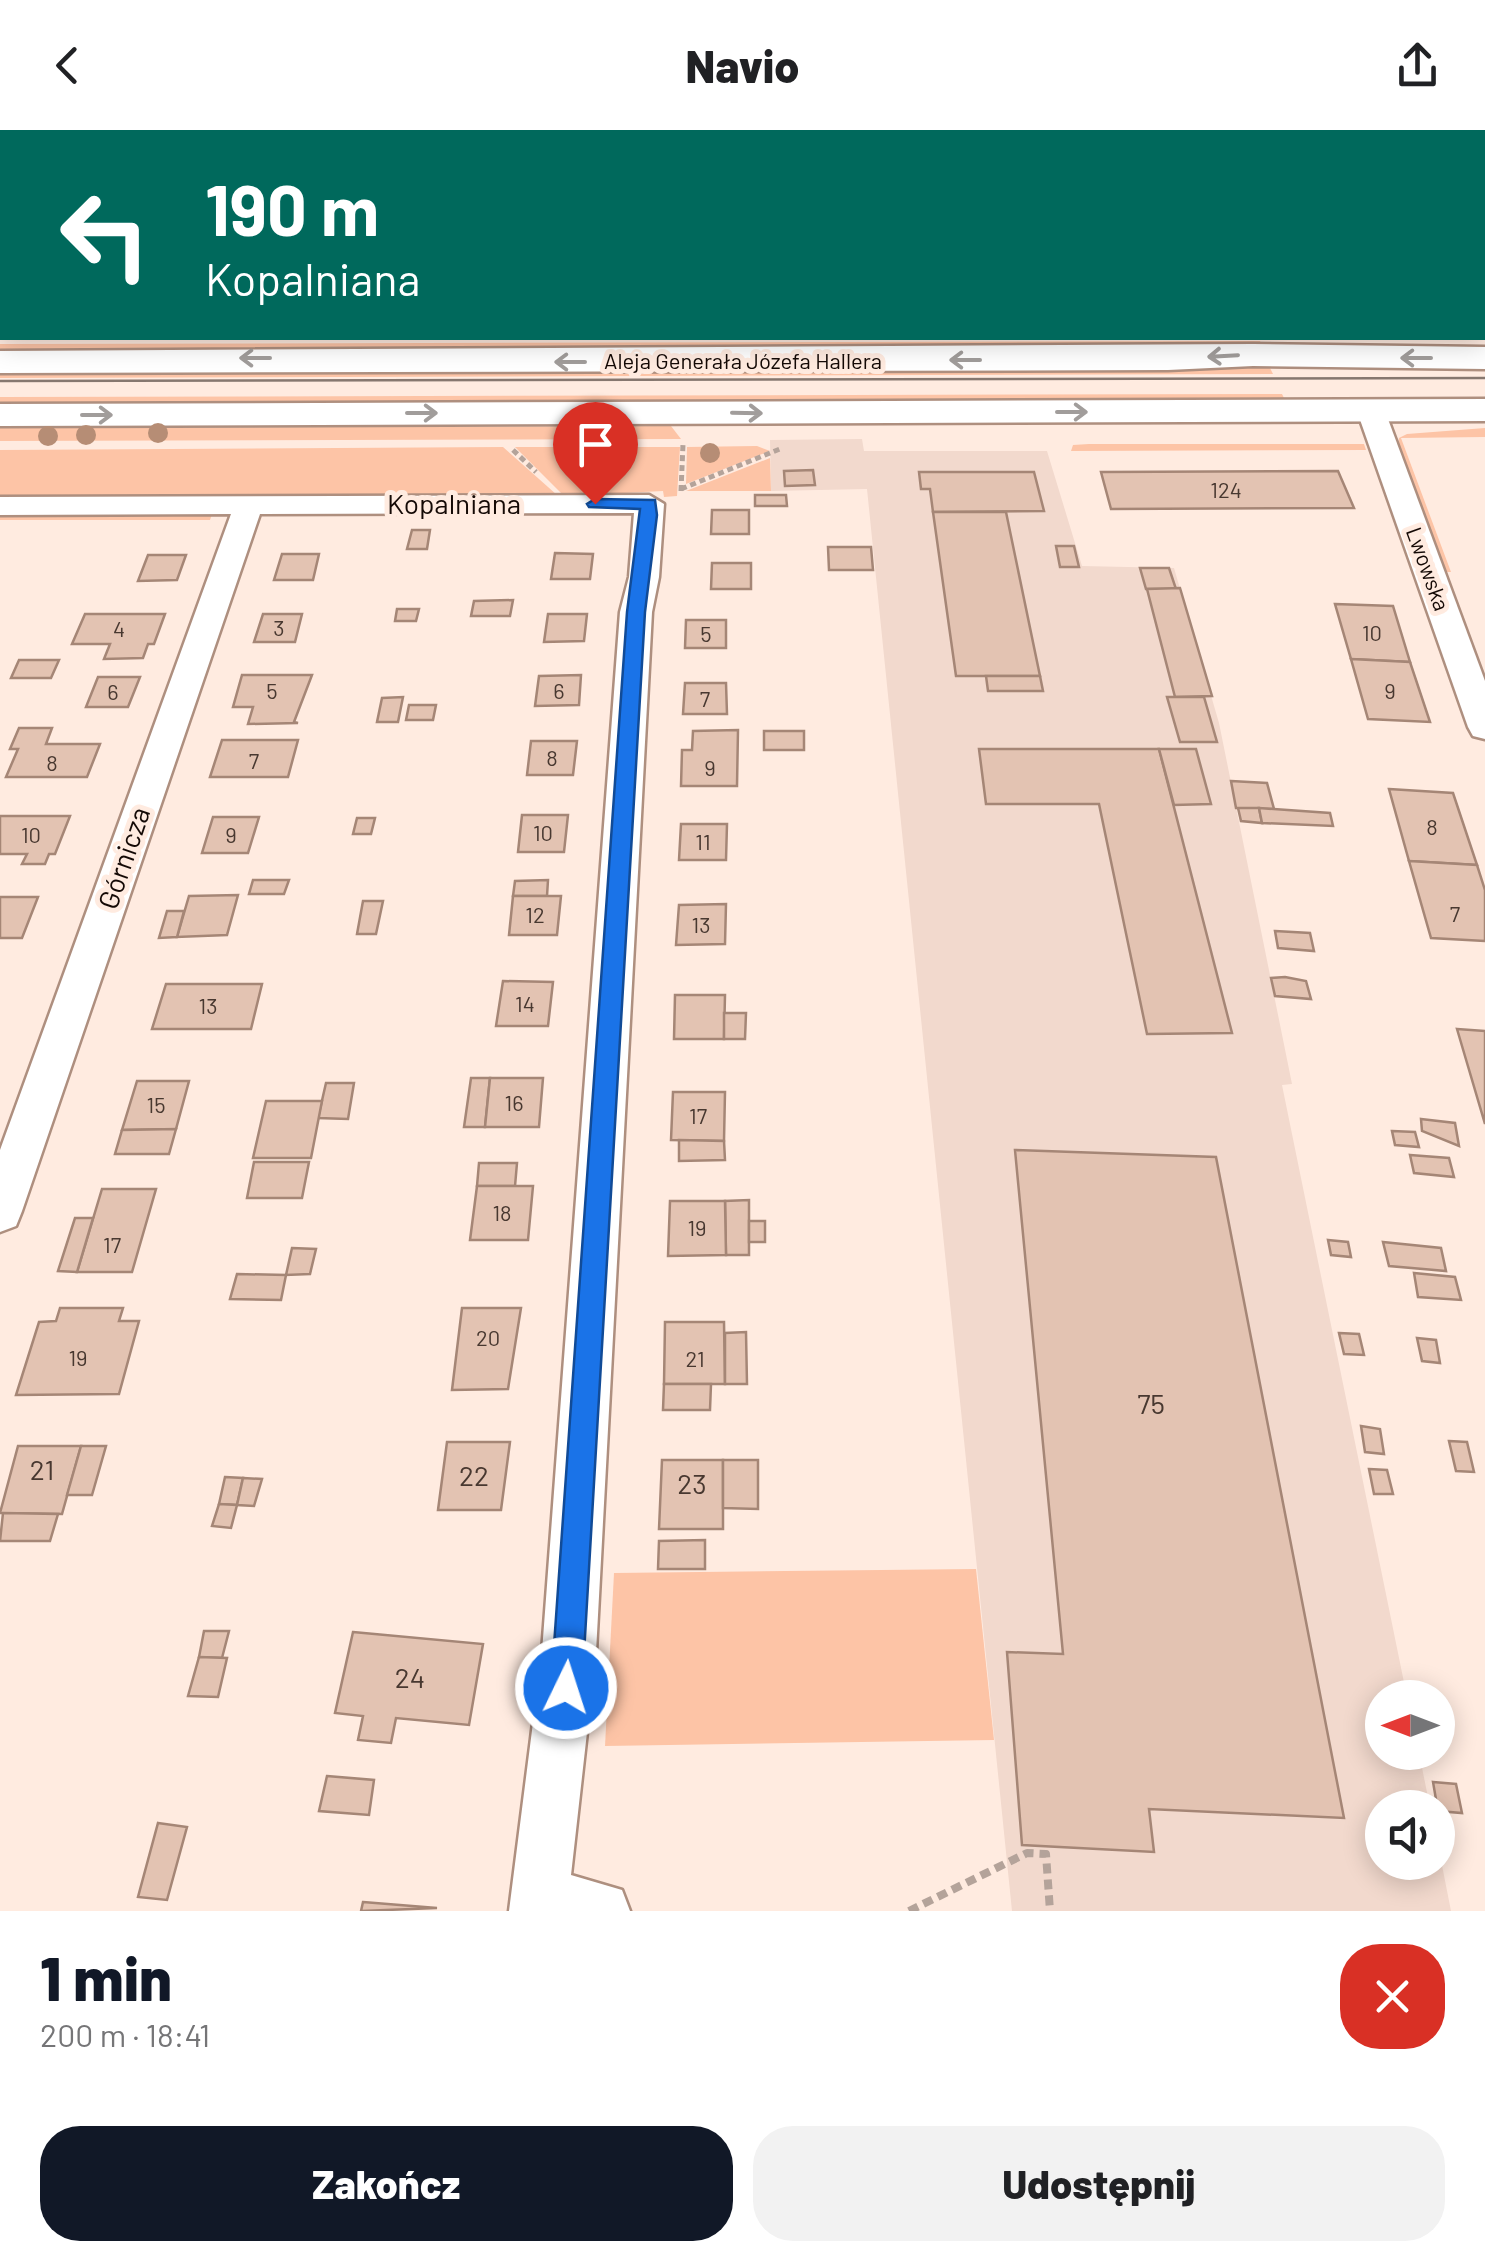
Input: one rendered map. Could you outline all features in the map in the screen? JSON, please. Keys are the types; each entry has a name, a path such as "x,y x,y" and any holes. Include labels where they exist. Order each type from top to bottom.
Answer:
{"main road":[{"name":"Aleja Generała Józefa Hallera","path":"0,362 1148,360 1253,355 1485,358"},
{"name":"Aleja Generała Józefa Hallera","path":"0,415 1485,410"}],"street":[{"name":"Lwowska","path":"1371,411 1474,666 1485,727"},
{"name":"Kopalniana","path":"0,506 649,504 644,577 636,612 569,1652 539,1904 601,1911"},
{"name":"Górnicza","path":"0,1211 249,505"}],"path":[{"path":"681,489 770,454"},
{"path":"909,1911 1027,1853 1046,1854 1050,1911"}],"shaded area":[{"path":"1260,341 1264,350 0,354 0,344"},
{"path":"1266,360 1273,374 0,378 0,372"},
{"path":"1282,394 1285,400 0,404 0,397"},
{"path":"671,426 681,439 0,441 0,428"},
{"path":"1485,428 1485,437 1401,438 1451,572 1445,572 1399,438 1407,434"},
{"path":"862,439 864,451 1047,451 1082,566 1174,568 1219,723 1292,1084 1282,1085 1404,1680 1365,1680 1365,1770 1422,1770 1427,1790 1365,1790 1365,1880 1445,1880 1451,1911 1012,1911 867,489 771,491 770,440"},
{"path":"1364,444 1366,450 1071,451 1073,445"},
{"path":"757,446 770,451 686,484 687,447"},
{"path":"503,447 557,495 0,497 0,450"},
{"path":"515,447 680,447 677,496 664,497 663,491 564,496"},
{"path":"770,458 771,491 686,491"},
{"path":"0,514 212,514 210,520 0,520"},
{"path":"976,1569 994,1740 605,1746 614,1573"}],"building":[{"path":"813,470 815,485 785,486 784,471"},
{"path":"1338,471 1354,508 1111,509 1101,472"},
{"path":"919,472 1034,472 1044,511 933,512 930,489 921,489"},
{"path":"755,495 786,495 787,506 755,506"},
{"path":"712,510 749,510 749,534 711,534"},
{"path":"933,512 1006,512 1040,676 956,676"},
{"path":"412,530 430,530 427,549 407,549"},
{"path":"1056,546 1074,546 1079,567 1060,567"},
{"path":"828,547 871,547 873,570 829,570"},
{"path":"555,553 593,554 590,579 551,579"},
{"path":"282,554 319,554 313,580 274,580"},
{"path":"148,555 186,555 177,580 138,581"},
{"path":"712,563 751,563 751,589 711,589"},
{"path":"1140,568 1169,568 1176,589 1146,589"},
{"path":"1180,588 1212,696 1175,697 1147,589"},
{"path":"513,600 510,616 471,616 474,601"},
{"path":"1335,604 1393,606 1410,662 1351,659"},
{"path":"397,609 419,609 416,621 395,621"},
{"path":"85,614 165,614 154,644 148,644 143,658 104,659 110,644 72,644"},
{"path":"263,614 302,614 295,642 254,642"},
{"path":"548,614 587,614 584,641 544,642"},
{"path":"686,620 726,620 726,648 685,648"},
{"path":"1351,659 1410,662 1430,722 1368,719"},
{"path":"19,660 59,660 51,678 11,678"},
{"path":"242,675 312,675 294,722 298,723 248,724 253,707 233,707"},
{"path":"581,675 579,705 535,706 539,676"},
{"path":"986,676 1040,676 1043,691 988,691"},
{"path":"98,677 140,677 128,707 86,707"},
{"path":"685,683 726,683 727,714 683,714"},
{"path":"403,697 398,722 377,722 382,698"},
{"path":"1167,697 1204,697 1217,742 1180,742"},
{"path":"409,705 436,705 433,720 406,720"},
{"path":"19,728 52,728 46,744 100,744 87,777 6,777 18,749 10,749"},
{"path":"738,730 737,786 681,786 682,750 692,750 693,731"},
{"path":"764,731 804,731 804,750 764,750"},
{"path":"222,740 298,740 288,777 210,777"},
{"path":"531,741 577,741 573,775 527,775"},
{"path":"979,749 1159,749 1232,1033 1147,1034 1099,804 986,804"},
{"path":"1159,749 1196,749 1211,804 1174,805"},
{"path":"1231,781 1267,783 1274,809 1236,808"},
{"path":"1389,789 1453,793 1477,865 1409,861"},
{"path":"1238,808 1259,808 1262,823 1241,821"},
{"path":"1259,808 1330,813 1333,826 1262,823"},
{"path":"522,815 568,815 564,852 518,852"},
{"path":"0,816 70,816 55,854 49,854 45,864 22,864 27,854 0,854"},
{"path":"213,817 259,817 248,853 202,853"},
{"path":"357,818 375,818 371,834 353,834"},
{"path":"681,824 727,824 726,860 679,860"},
{"path":"1409,861 1477,865 1485,890 1485,941 1431,938"},
{"path":"253,880 289,880 284,894 249,894"},
{"path":"548,880 547,896 513,896 515,881"},
{"path":"238,895 227,935 177,937 189,896"},
{"path":"513,896 561,896 557,935 509,935"},
{"path":"0,897 38,897 22,938 0,938"},
{"path":"363,901 383,901 376,934 357,934"},
{"path":"726,904 725,944 676,945 679,905"},
{"path":"167,911 184,911 177,937 159,938"},
{"path":"1275,931 1310,933 1314,951 1278,948"},
{"path":"1271,978 1306,981 1311,999 1275,996"},
{"path":"503,981 553,982 548,1026 496,1026"},
{"path":"166,984 262,984 251,1029 152,1029"},
{"path":"675,995 725,995 724,1039 674,1039"},
{"path":"724,1013 746,1013 745,1039 724,1039"},
{"path":"1457,1029 1485,1031 1485,1124"},
{"path":"471,1078 490,1078 485,1127 464,1127"},
{"path":"490,1078 543,1078 539,1127 485,1127"},
{"path":"137,1081 189,1081 176,1129 122,1130"},
{"path":"326,1083 354,1083 348,1119 318,1118"},
{"path":"673,1092 725,1092 724,1141 671,1140"},
{"path":"266,1101 322,1101 311,1158 253,1158"},
{"path":"1421,1119 1455,1123 1459,1146 1422,1131"},
{"path":"176,1129 169,1154 115,1154 122,1130"},
{"path":"1392,1131 1415,1132 1419,1147 1395,1145"},
{"path":"679,1140 724,1141 725,1160 679,1161"},
{"path":"1015,1150 1216,1157 1344,1818 1149,1809 1154,1852 1022,1845 1007,1652 1063,1654"},
{"path":"1410,1155 1449,1158 1454,1177 1414,1173"},
{"path":"254,1162 309,1162 302,1198 247,1198"},
{"path":"479,1163 517,1163 515,1186 477,1186"},
{"path":"477,1186 533,1186 528,1240 470,1240"},
{"path":"102,1189 156,1189 132,1272 77,1272"},
{"path":"749,1200 749,1255 726,1255 725,1201"},
{"path":"670,1201 725,1201 726,1255 668,1256"},
{"path":"75,1218 93,1218 77,1272 58,1271"},
{"path":"749,1221 765,1221 765,1242 749,1242"},
{"path":"1328,1240 1348,1242 1351,1257 1331,1255"},
{"path":"1383,1242 1441,1248 1446,1271 1389,1266"},
{"path":"292,1248 316,1249 310,1274 286,1275"},
{"path":"1414,1273 1455,1277 1461,1300 1418,1297"},
{"path":"237,1274 286,1275 281,1300 230,1299"},
{"path":"60,1308 123,1308 119,1321 139,1321 119,1394 16,1395 39,1322 56,1321"},
{"path":"462,1308 521,1308 508,1389 452,1390"},
{"path":"665,1322 724,1322 725,1384 664,1384"},
{"path":"746,1332 747,1384 725,1384 725,1333"},
{"path":"1339,1333 1359,1334 1364,1355 1344,1354"},
{"path":"1417,1338 1436,1340 1440,1363 1422,1361"},
{"path":"664,1384 711,1384 710,1410 663,1410"},
{"path":"1361,1426 1380,1429 1384,1454 1365,1452"},
{"path":"1449,1441 1467,1442 1474,1472 1456,1471"},
{"path":"447,1442 510,1442 501,1510 438,1510"},
{"path":"18,1446 81,1446 62,1514 0,1513"},
{"path":"81,1446 106,1446 92,1495 67,1495"},
{"path":"662,1460 723,1460 723,1529 659,1529"},
{"path":"723,1460 758,1460 758,1509 723,1508"},
{"path":"1369,1469 1387,1470 1393,1494 1374,1494"},
{"path":"225,1477 243,1478 237,1505 219,1504"},
{"path":"243,1478 262,1479 254,1506 237,1505"},
{"path":"219,1504 237,1505 231,1528 212,1526"},
{"path":"3,1513 58,1514 50,1541 0,1541"},
{"path":"705,1540 705,1569 658,1569 659,1541"},
{"path":"204,1631 229,1631 222,1658 199,1657"},
{"path":"353,1632 483,1644 469,1725 396,1718 391,1743 358,1740 363,1716 335,1713"},
{"path":"199,1657 227,1658 218,1697 188,1696"},
{"path":"327,1776 374,1780 369,1815 319,1811"},
{"path":"1433,1782 1456,1784 1462,1813 1455,1812 1455,1790 1434,1790"},
{"path":"158,1823 187,1827 167,1900 138,1897"},
{"path":"363,1902 437,1908 361,1911"}],"tram line":[{"path":"0,381 1485,378"}],"route":[{"path":"566,1688 636,612 644,577 649,504 595,504"}]}
